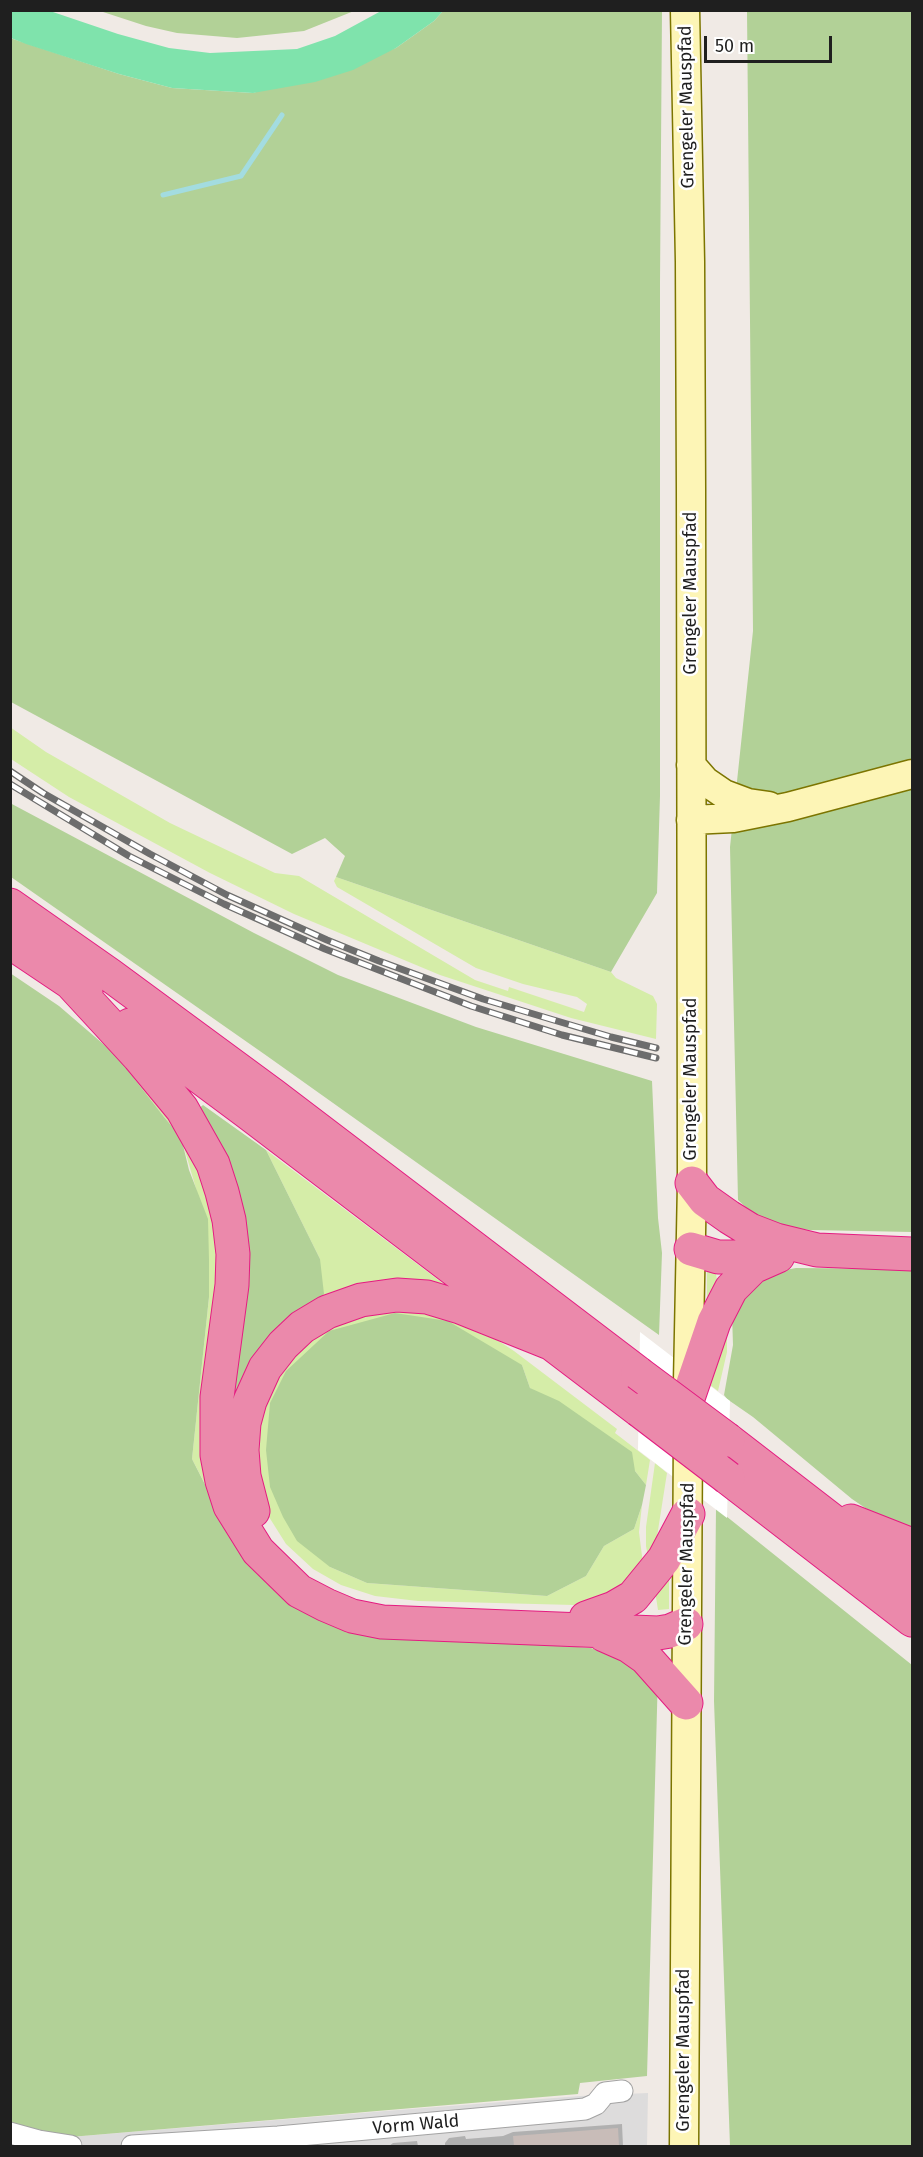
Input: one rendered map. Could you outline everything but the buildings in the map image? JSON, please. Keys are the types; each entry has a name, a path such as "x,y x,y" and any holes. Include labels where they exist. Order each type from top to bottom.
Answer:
{"highway":[{"path":"10,905 264,1088 912,1582"},
{"path":"10,942 69,981 350,1190 912,1620"},
{"path":"69,981 140,1057 182,1109 213,1164 229,1220 233,1254 225,1343 217,1397 217,1455 230,1506 258,1551 299,1592 352,1616 382,1622 423,1625 590,1624 646,1658 686,1703"},
{"path":"692,1183 705,1200 777,1248"},
{"path":"691,1249 725,1239 777,1248 912,1254"},
{"path":"688,1398 714,1322 731,1289 777,1248"},
{"path":"550,1343 460,1307 427,1297 397,1295 361,1300 327,1312 302,1327 284,1345 265,1368 257,1384 244,1423 242,1450 244,1476 255,1517 271,1545 303,1578 323,1592 364,1606 416,1613 590,1624 658,1633 686,1624"},
{"path":"813,1506 912,1545"},
{"path":"590,1624 633,1597 664,1559 688,1514"}],"main road":[{"name":"Grengeler Mauspfad","path":"684,2146 686,1624 692,1183 690,273 685,10"},
{"path":"691,765 705,781 732,798 748,803 788,807"},
{"path":"691,820 733,818 788,807 912,774"}],"street":[{"name":"Vorm Wald","path":"132,2146 278,2137 585,2109 596,2104 605,2094 622,2091"},
{"path":"10,2133 71,2146"}],"shaded area":[{"path":"648,2093 647,2146 11,2146 10,2124 70,2137 580,2096"}],"green space":[{"path":"354,10 304,31 237,38 177,33 100,11"},
{"path":"10,11 50,11 169,48 210,53 297,49 335,36 381,11 443,11 434,21 396,48 353,70 315,82 253,93 172,88 119,74 26,44 11,38"},
{"path":"443,11 662,11 660,796 657,893 611,972 336,877 345,856 325,838 292,854 11,702 10,38 119,74 172,88 253,93 396,48 434,21"},
{"path":"747,11 912,11 912,1232 810,1230 765,1225 738,1200 730,847 753,631"},
{"path":"10,727 46,752 170,823 275,873 299,876 475,980 508,991 509,987 584,1012 587,1004 577,997 523,984 476,968 337,887 334,881 336,877 611,972 616,978 653,996 657,1004 656,1039 571,1018 440,975 294,914 210,873 69,797 11,759"},
{"path":"10,803 254,933 338,975 476,1027 652,1081 658,1218 662,1253 659,1335 11,877"},
{"path":"10,973 59,1006 116,1055 181,1137 189,1170 208,1219 209,1297 192,1459 228,1535 248,1565 270,1586 325,1621 382,1632 591,1648 658,1673 647,2076 580,2083 578,2094 70,2137 11,2123"},
{"path":"116,1055 184,1136 207,1186 219,1248 203,1412 299,1604 270,1586 248,1565 228,1535 217,1507 192,1459 209,1297 197,1192 181,1137"},
{"path":"203,1105 266,1150 320,1259 324,1294 313,1304 280,1324 279,1341 237,1398 229,1396 238,1306 197,1110"},
{"path":"266,1150 465,1300 422,1290 279,1341 280,1324 313,1304 320,1259"},
{"path":"707,1264 714,1264 719,1290 707,1312"},
{"path":"796,1268 912,1269 912,1531 880,1518 852,1499 724,1395 733,1345 732,1314 729,1307 766,1277"},
{"path":"427,1311 491,1336 617,1429 615,1433 650,1460 646,1485 635,1471 530,1388 522,1365 330,1567 367,1583 547,1596 586,1576 604,1546 634,1529 642,1505 639,1532 644,1572 595,1602 574,1605 418,1601 375,1596 341,1585 313,1569 286,1544 264,1509 255,1440 275,1375 316,1334 368,1312"},
{"path":"395,1313 448,1321 522,1365 530,1388 559,1401 632,1452 635,1471 646,1485 634,1529 604,1546 586,1576 547,1596 367,1583 330,1567 297,1541 270,1487 266,1450 270,1403 286,1371 329,1331"},
{"path":"727,1335 727,1352 718,1391 710,1385"},
{"path":"655,1463 667,1473 656,1543 649,1562 646,1527"},
{"path":"716,1508 912,1665 912,2146 730,2146 714,1701"},
{"path":"669,1562 669,1609 658,1610 654,1584"}],"pier":[{"path":"640,1332 730,1401 727,1518 638,1450"}],"waterway":[{"path":"163,195 241,176 282,115"}],"railway":[{"path":"10,771 43,793 150,854 227,895 327,940 483,999 656,1048"},
{"path":"10,784 129,856 224,904 325,949 471,1006 562,1035 656,1058"}]}
